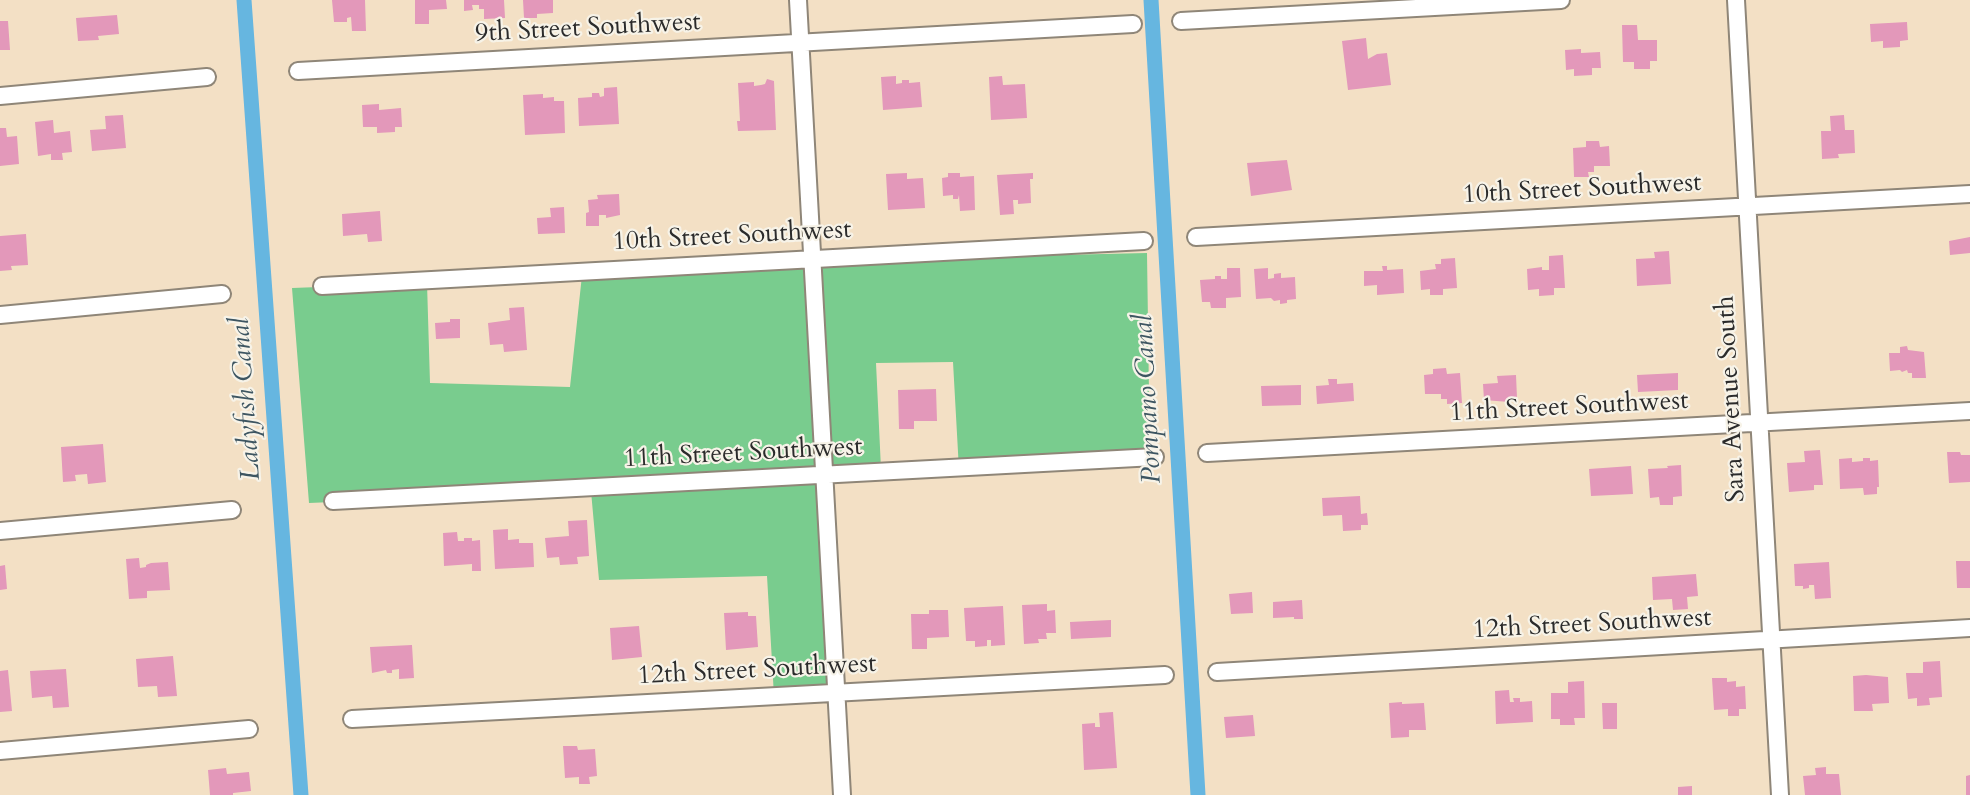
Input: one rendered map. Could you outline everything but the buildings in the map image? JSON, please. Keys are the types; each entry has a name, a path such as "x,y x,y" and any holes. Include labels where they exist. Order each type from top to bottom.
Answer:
{"street":[{"path":"798,0 842,795"},
{"path":"1180,21 1561,0"},
{"name":"Sara Avenue South","path":"1736,0 1780,795"},
{"name":"9th Street Southwest","path":"298,71 1133,24"},
{"path":"0,96 207,77"},
{"name":"10th Street Southwest","path":"1196,237 1970,194"},
{"name":"10th Street Southwest","path":"322,286 1144,241"},
{"path":"0,315 222,294"},
{"name":"11th Street Southwest","path":"1207,453 1970,411"},
{"name":"11th Street Southwest","path":"333,501 1155,457"},
{"path":"0,531 232,510"},
{"name":"12th Street Southwest","path":"1218,672 1970,628"},
{"name":"12th Street Southwest","path":"352,719 1165,675"},
{"path":"0,751 249,729"}],"green space":[{"path":"1147,253 1150,465 959,470 953,362 876,363 881,469 825,472 837,698 774,696 767,576 599,580 591,491 309,503 292,288 427,283 430,383 570,387 583,266"}],"waterway":[{"name":"Ladyfish Canal","path":"244,0 301,795"},
{"name":"Pompano Canal","path":"1151,0 1198,795"}]}
